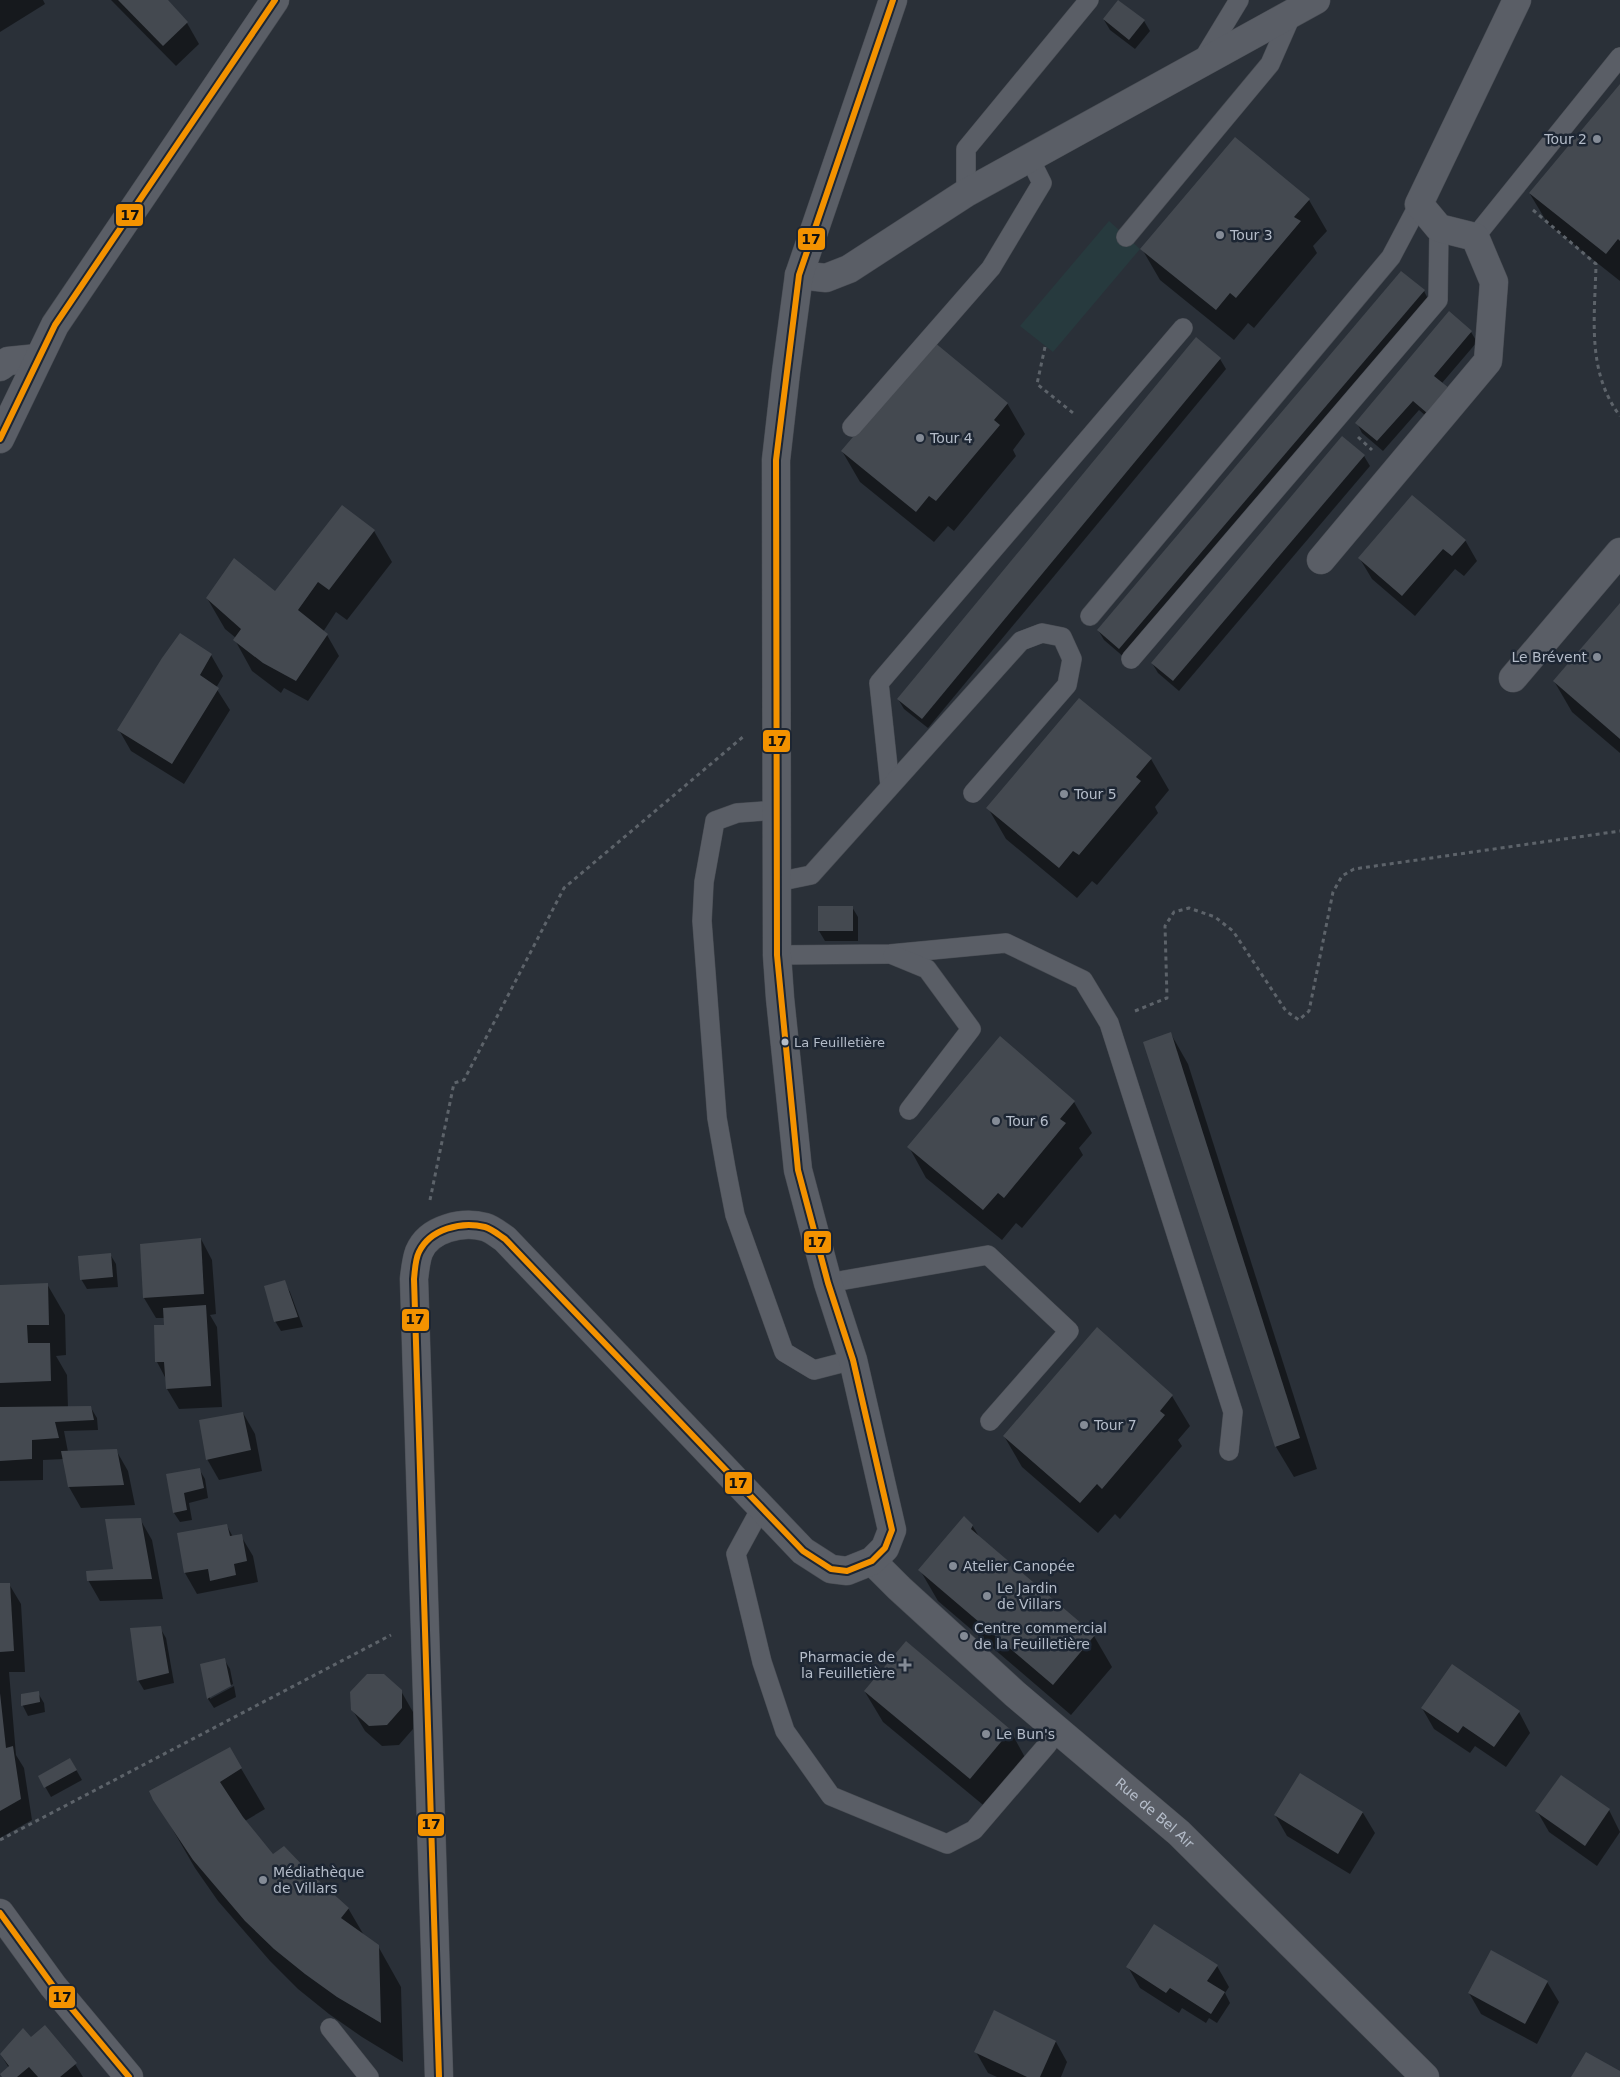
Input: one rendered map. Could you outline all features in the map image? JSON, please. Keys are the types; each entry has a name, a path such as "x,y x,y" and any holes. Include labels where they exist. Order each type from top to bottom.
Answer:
{"street":[{"path":"0,439 55,325 275,0"},
{"path":"439,2077 414,1279 419,1251 429,1238 453,1226 469,1224 487,1228 505,1239 803,1551 831,1569 847,1571 872,1561 885,1548 892,1530 853,1360 828,1283 798,1170 780,998 778,954 776,460 799,274 893,0"},
{"path":"799,274 826,278 849,269 966,193 1316,0"},
{"path":"1321,560 1488,361 1494,282 1475,237 1439,228 1419,204 1517,0"},
{"path":"0,367 8,361 38,358"},
{"path":"1513,678 1620,552"},
{"name":"Rue de Bel Air","path":"872,1561 899,1588 1057,1731 1179,1833 1425,2077"},
{"path":"0,1913 52,1986 129,2077"}],"lane":[{"path":"966,193 966,149 1089,0"},
{"path":"1200,65 1239,0"},
{"path":"1126,237 1270,64 1292,14"},
{"path":"1475,237 1620,57"},
{"path":"852,427 992,268 1042,183 1030,159"},
{"path":"1090,616 1391,257 1419,204"},
{"path":"1131,660 1438,300 1439,228"},
{"path":"890,786 879,683 1183,328"},
{"path":"777,882 812,875 1021,641 1042,633 1062,637 1072,659 1067,684 973,793"},
{"path":"777,810 737,813 715,820 704,882 702,920 717,1118 735,1214 784,1352 814,1370 853,1360"},
{"path":"778,954 890,954 1006,943 1083,980 1109,1023 1233,1412 1229,1451"},
{"path":"890,954 927,970 972,1029 909,1110"},
{"path":"828,1283 988,1256 1069,1331 990,1421"},
{"path":"761,1508 736,1554 762,1662 785,1731 832,1796 947,1844 974,1830 1048,1745 1057,1731"},
{"path":"330,2028 369,2077"}],"path":[{"path":"1511,192 1596,264 1595,355 1600,380 1620,416"},
{"path":"1045,346 1038,384 1094,431"},
{"path":"1336,419 1397,471"},
{"path":"429,1204 454,1083 464,1080 564,888 776,709"},
{"path":"1109,1023 1167,998 1165,926 1174,912 1189,908 1215,917 1233,931 1286,1011 1299,1020 1309,1011 1333,892 1342,876 1354,869 1620,831"},
{"path":"0,1840 425,1617"}],"green space":[{"path":"1109,221 1140,249 1053,352 1020,326"}],"building":[{"path":"118,0 168,0 188,22 163,46"},
{"path":"1118,0 1145,20 1129,40 1103,19"},
{"name":"Tour 2","path":"1620,84 1620,241 1618,239 1606,254 1529,193"},
{"name":"Tour 3","path":"1235,137 1310,199 1294,217 1301,221 1236,298 1230,293 1216,310 1140,249"},
{"path":"1401,271 1425,290 1119,649 1097,630"},
{"path":"1449,311 1472,331 1434,376 1449,388 1427,413 1413,401 1377,441 1355,423"},
{"path":"1196,337 1221,358 922,719 897,699"},
{"name":"Tour 4","path":"934,342 1008,403 994,420 1000,425 936,501 929,496 916,512 841,451"},
{"path":"1342,436 1365,455 1173,681 1151,663"},
{"path":"1412,495 1466,540 1452,556 1443,549 1402,596 1358,558"},
{"path":"342,505 375,530 329,590 318,582 298,610 328,634 296,681 263,663 233,640 241,629 206,598 234,558 275,591"},
{"name":"Le Brévent","path":"1620,603 1620,739 1553,681"},
{"path":"180,633 212,654 200,675 219,688 172,764 117,730"},
{"name":"Tour 5","path":"1079,698 1152,758 1136,777 1141,781 1079,855 1073,851 1059,868 986,808"},
{"path":"818,906 853,906 853,931 818,931"},
{"path":"1171,1032 1300,1438 1275,1447 1143,1042"},
{"name":"Tour 6","path":"1000,1036 1075,1101 1060,1119 1066,1123 1004,1198 998,1193 983,1210 907,1147"},
{"path":"201,1238 204,1294 143,1298 140,1244"},
{"path":"111,1253 113,1277 80,1280 78,1256"},
{"path":"285,1280 298,1317 274,1322 264,1286"},
{"path":"48,1283 49,1325 27,1325 28,1343 50,1343 51,1381 0,1383 0,1285"},
{"path":"206,1305 211,1386 166,1389 164,1362 155,1362 154,1325 164,1325 163,1308"},
{"name":"Tour 7","path":"1097,1327 1173,1395 1160,1411 1165,1415 1102,1489 1097,1484 1080,1503 1003,1436"},
{"path":"91,1406 94,1420 55,1422 59,1438 32,1440 32,1459 0,1461 0,1407"},
{"path":"243,1412 251,1450 206,1460 199,1420"},
{"path":"117,1449 124,1485 68,1487 61,1451"},
{"path":"200,1468 204,1488 184,1493 187,1510 173,1513 166,1474"},
{"path":"964,1516 973,1525 971,1529 1095,1635 1053,1685 918,1570"},
{"path":"141,1518 152,1579 87,1581 86,1571 113,1569 105,1519"},
{"path":"227,1524 230,1536 242,1534 247,1561 234,1564 236,1575 210,1581 208,1569 184,1573 177,1533"},
{"path":"0,1583 10,1583 14,1651 0,1652"},
{"path":"161,1626 169,1673 137,1681 130,1628"},
{"path":"906,1641 1011,1730 970,1779 864,1691"},
{"path":"225,1658 231,1686 207,1699 200,1664"},
{"path":"1452,1664 1520,1711 1494,1747 1463,1726 1458,1733 1421,1708"},
{"path":"367,1674 384,1674 402,1690 402,1708 387,1725 369,1726 351,1710 350,1692"},
{"path":"39,1691 40,1702 21,1706 21,1694"},
{"path":"0,1693 6,1748 13,1746 21,1799 0,1811"},
{"name":"Médiathèque de Villars","path":"230,1747 242,1768 220,1782 243,1817 273,1854 284,1846 308,1871 349,1908 341,1918 379,1945 381,2023 337,1997 305,1974 274,1949 245,1921 193,1860 153,1800 149,1791"},
{"path":"70,1758 77,1770 44,1788 38,1776"},
{"path":"1300,1773 1363,1812 1338,1854 1274,1815"},
{"path":"1561,1775 1610,1809 1585,1846 1535,1811"},
{"path":"1154,1924 1218,1965 1207,1981 1225,1992 1211,2014 1170,1988 1166,1993 1126,1967"},
{"path":"1491,1950 1548,1981 1525,2024 1468,1993"},
{"path":"994,2010 1056,2041 1040,2077 1027,2077 974,2052"},
{"path":"45,2025 77,2063 60,2077 38,2077 29,2067 17,2077 2,2077 0,2074 9,2066 0,2054 23,2028 31,2037"},
{"path":"1586,2052 1620,2071 1620,2077 1571,2077"}],"transit line":[{"name":"17","path":"0,439 55,325 275,0"},
{"name":"17","path":"439,2077 414,1279 415,1265 424,1244 438,1232 466,1225 488,1228 505,1239 803,1551 831,1569 847,1571 872,1561 885,1548 892,1530 853,1360 828,1283 798,1170 777,955 776,460 799,275 893,0"},
{"name":"17","path":"0,1913 53,1986 129,2077"}],"place":[{"name":"Tour 2","path":"1597,139"},
{"name":"Tour 3","path":"1220,235"},
{"name":"Tour 4","path":"920,438"},
{"name":"Le Brévent","path":"1597,657"},
{"name":"Tour 5","path":"1064,794"},
{"name":"La Feuilletière","path":"785,1042"},
{"name":"Tour 6","path":"996,1121"},
{"name":"Tour 7","path":"1084,1425"},
{"name":"Atelier Canopée","path":"953,1566"},
{"name":"Le Jardin de Villars","path":"987,1596"},
{"name":"Centre commercial de la Feuilletière","path":"964,1636"},
{"name":"Pharmacie de la Feuilletière","path":"905,1665"},
{"name":"Le Bun's","path":"986,1734"},
{"name":"Médiathèque de Villars","path":"263,1880"}]}
